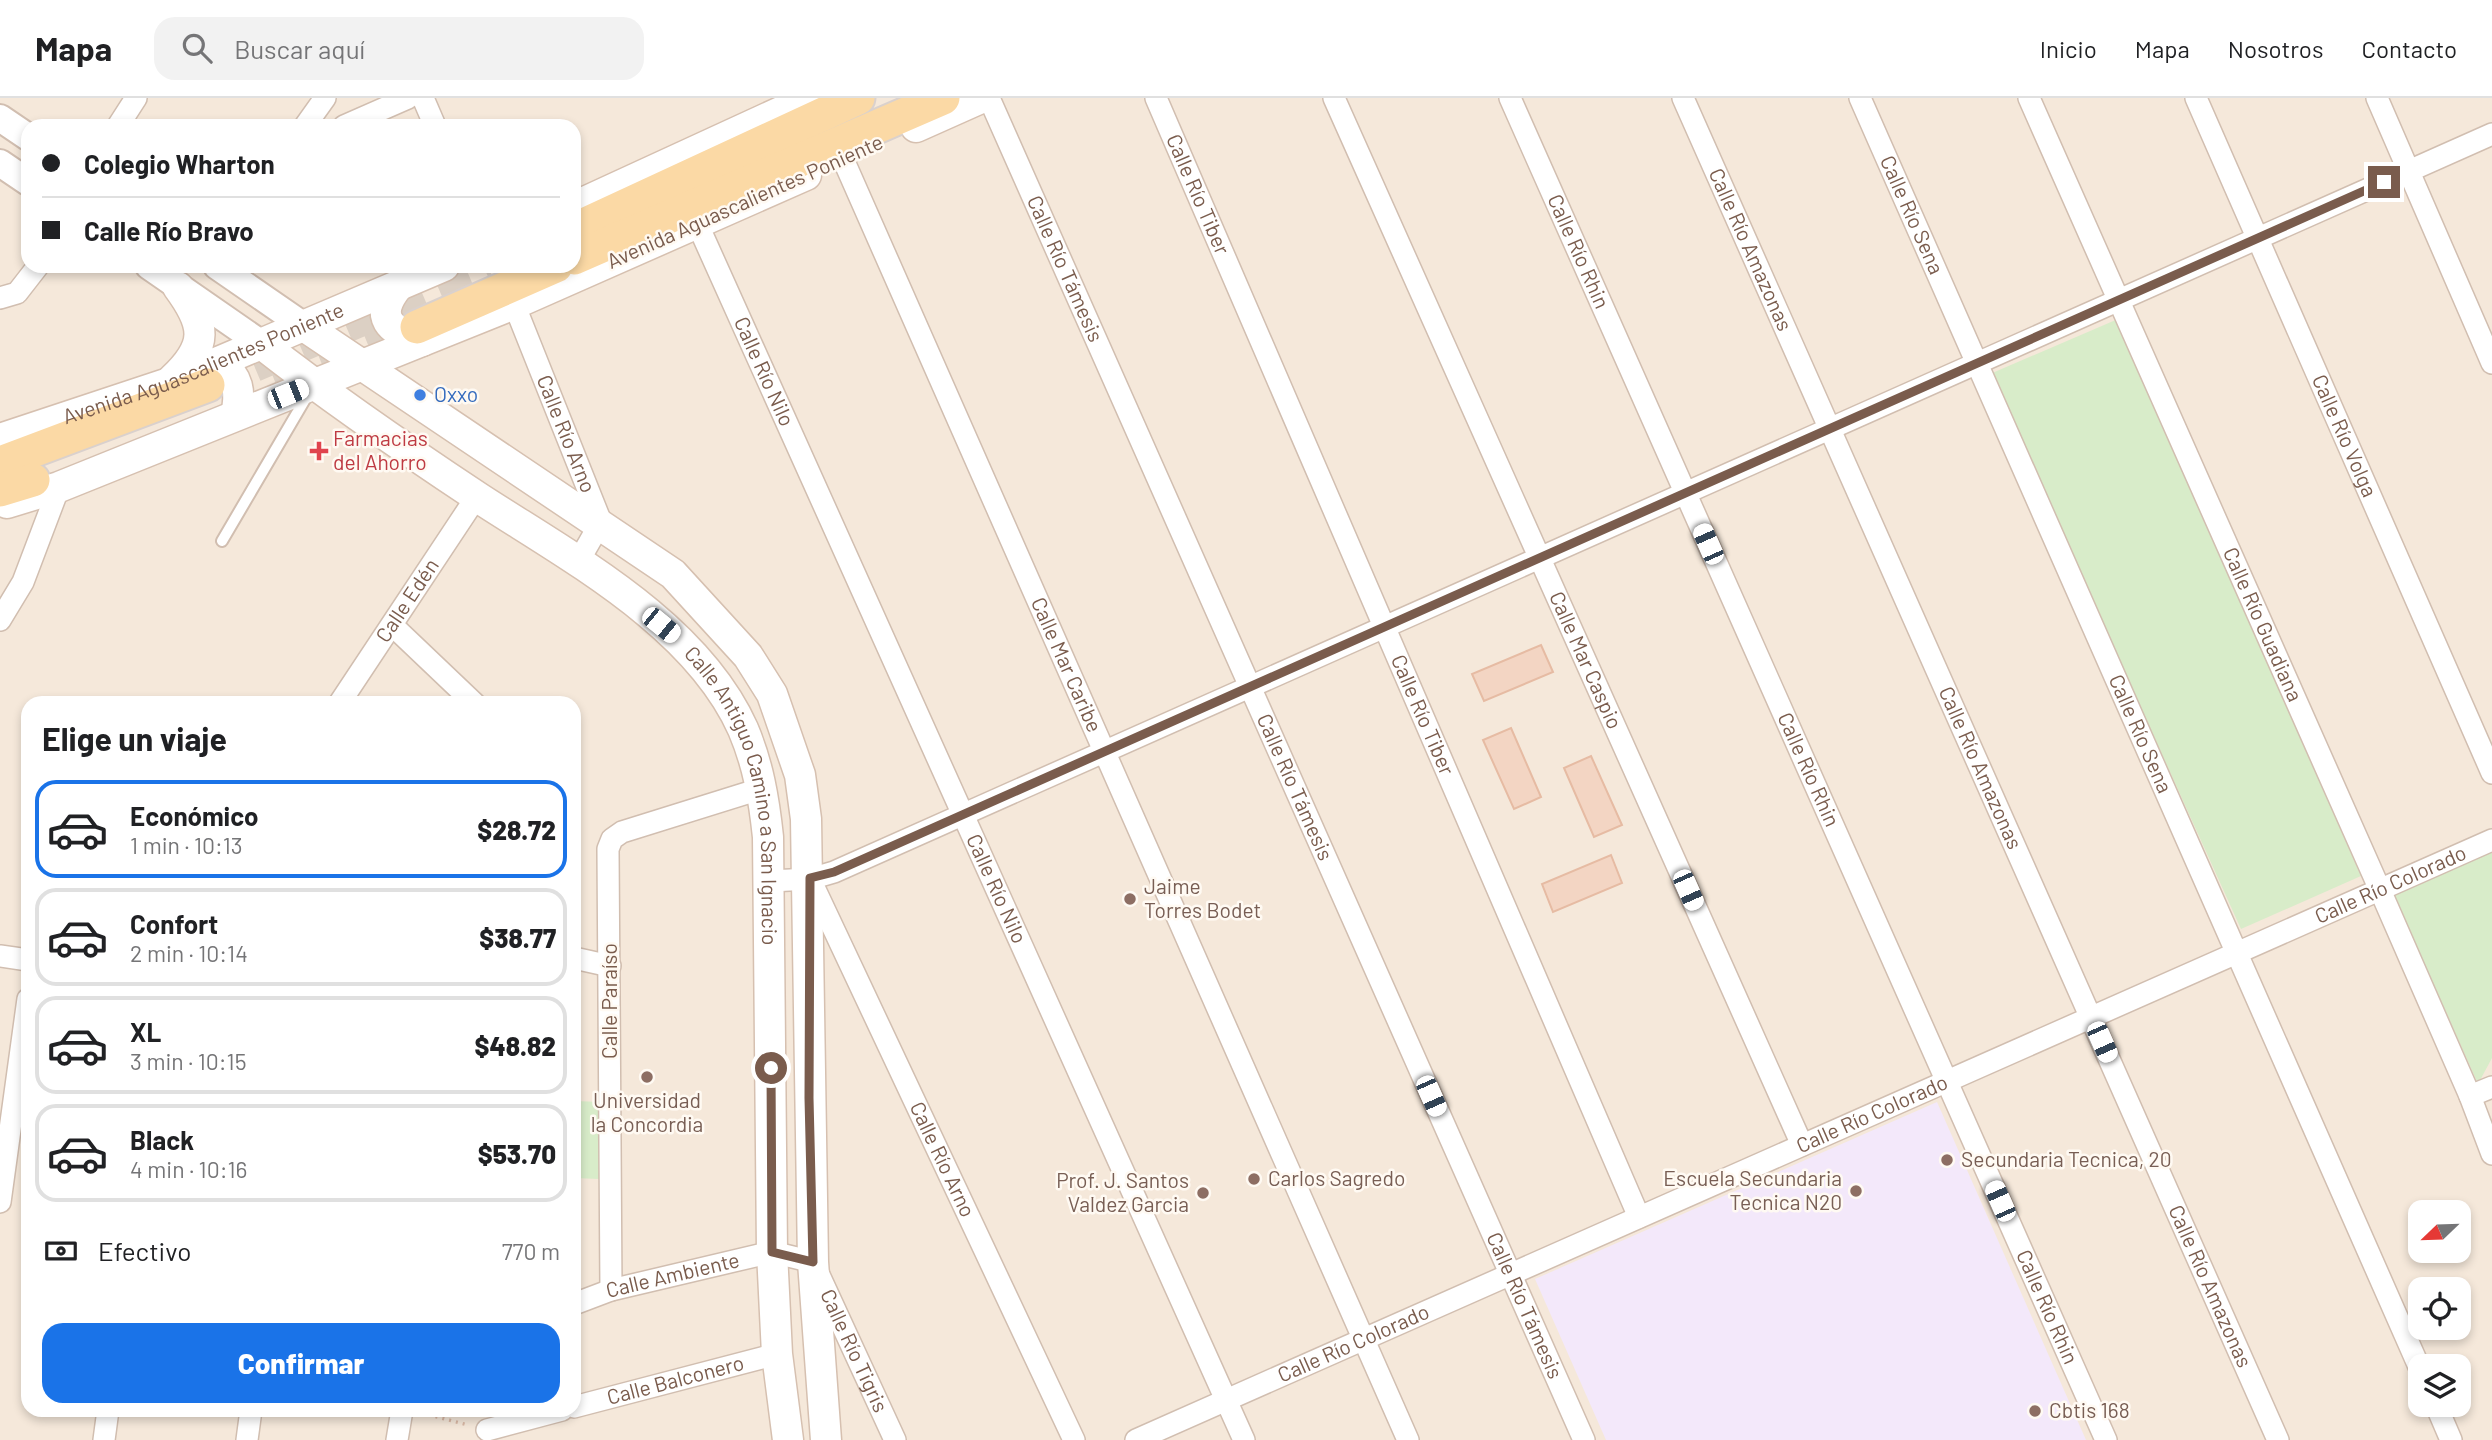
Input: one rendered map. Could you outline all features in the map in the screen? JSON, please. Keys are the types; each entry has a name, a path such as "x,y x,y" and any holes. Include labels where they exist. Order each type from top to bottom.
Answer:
{"main road":[{"path":"581,215 811,98"},
{"path":"581,215 858,98"},
{"name":"Avenida Aguascalientes Poniente","path":"581,255 943,98"},
{"name":"Avenida Aguascalientes Poniente","path":"419,334 514,304 981,98"},
{"name":"Avenida Aguascalientes Poniente","path":"0,463 44,449 214,374 263,345 428,273"},
{"name":"Avenida Aguascalientes Poniente","path":"0,505 46,484 236,415 362,365 542,273"},
{"path":"169,383 189,364 201,338 199,320 178,286"},
{"path":"398,286 388,299 387,320 393,330 419,334"},
{"name":"Calle Antiguo Camino a San Ignacio","path":"304,326 601,522 673,574 748,656 772,694 800,775 810,878 809,1098 813,1262 826,1440"},
{"name":"Calle Antiguo Camino a San Ignacio","path":"263,345 314,384 578,562 677,638 707,674 742,727 762,788 770,881 772,1252 777,1354 788,1440"},
{"path":"214,374 234,376 239,388 236,415"},
{"name":"Avenida Aguascalientes Poniente","path":"0,439 169,383 214,374"},
{"name":"Avenida Aguascalientes Poniente","path":"0,490 46,484"}],"street":[{"path":"122,119 136,98"},
{"path":"309,119 325,98"},
{"path":"360,119 408,98"},
{"path":"423,98 432,119"},
{"name":"Calle Río Támesis","path":"989,98 1584,1440"},
{"name":"Calle Río Tiber","path":"1156,98 1639,1217"},
{"name":"Calle Mar Caspio","path":"1334,98 1802,1145"},
{"name":"Calle Río Rhin","path":"1510,98 2106,1440"},
{"name":"Calle Río Amazonas","path":"1683,98 2278,1440"},
{"name":"Calle Río Sena","path":"1860,98 2413,1354"},
{"name":"Calle Río Guadiana","path":"2029,98 2380,890 2492,1154"},
{"name":"Calle Río Volga","path":"2196,98 2492,773"},
{"path":"2376,98 2492,363"},
{"path":"0,118 21,132"},
{"path":"770,881 810,878 834,872 2492,134"},
{"name":"Calle Mar Caribe","path":"842,159 1106,751 1408,1440"},
{"path":"0,163 21,177"},
{"name":"Calle Río Nilo","path":"697,223 1244,1440"},
{"path":"6,291 29,273"},
{"name":"Calle Antiguo Camino a San Ignacio","path":"159,273 263,345"},
{"name":"Calle Antiguo Camino a San Ignacio","path":"227,273 304,326"},
{"name":"Calle Río Arno","path":"514,304 601,522"},
{"path":"0,620 23,582 46,484"},
{"name":"Calle Edén","path":"344,696 477,496"},
{"path":"578,562 601,522"},
{"path":"393,625 467,696"},
{"name":"Calle Paraíso","path":"611,1290 608,849 612,838 622,832 762,788"},
{"name":"Calle Río Colorado","path":"1136,1440 2492,840"},
{"name":"Calle Río Arno","path":"810,878 1074,1440"},
{"path":"0,956 21,959"},
{"path":"581,960 610,966"},
{"path":"0,1202 21,1050"},
{"path":"2470,1097 2492,1087"},
{"name":"Calle Ambiente","path":"581,1301 611,1290 772,1252 813,1262"},
{"name":"Calle Río Tigris","path":"813,1262 895,1440"},
{"name":"Calle Balconero","path":"581,1405 777,1354"},
{"path":"104,1440 107,1417"},
{"path":"247,1440 250,1417"},
{"path":"397,1440 401,1417"},
{"path":"487,1430 536,1417"},
{"path":"2441,1417 2451,1440"}],"lane":[{"path":"222,541 314,384"}],"path":[{"path":"437,1417 487,1430"}],"shaded area":[{"path":"0,98 2492,98 2492,1440 0,1440"},
{"name":"Escuela Secundaria Tecnica N20","path":"1937,1102 2086,1440 1606,1440 1535,1279"}],"green space":[{"path":"2118,319 2361,876 2241,929 1990,374"},
{"path":"2492,850 2492,1058 2478,1084 2393,893"},
{"path":"581,1101 602,1102 599,1179 581,1178"}],"building":[{"path":"1541,645 1553,672 1484,701 1472,674"},
{"path":"1511,728 1541,797 1514,809 1483,740"},
{"path":"1591,756 1622,825 1594,837 1564,768"},
{"path":"1611,855 1622,883 1553,912 1542,884"}],"tunnel":[{"path":"208,385 472,273"},
{"path":"276,384 417,327"}],"place":[{"name":"Oxxo","path":"420,395"},
{"name":"Farmacias del Ahorro","path":"319,451"},
{"name":"Jaime Torres Bodet","path":"1130,899"},
{"name":"Universidad la Concordia","path":"647,1077"},
{"name":"Secundaria Tecnica, 20","path":"1947,1160"},
{"name":"Carlos Sagredo","path":"1254,1179"},
{"name":"Escuela Secundaria Tecnica N20","path":"1856,1191"},
{"name":"Prof. J. Santos Valdez Garcia","path":"1203,1193"},
{"name":"Cbtis 168","path":"2035,1411"}],"route":[{"path":"771,1068 772,1252 813,1262 809,1098 810,878 834,872 2384,182"}]}
